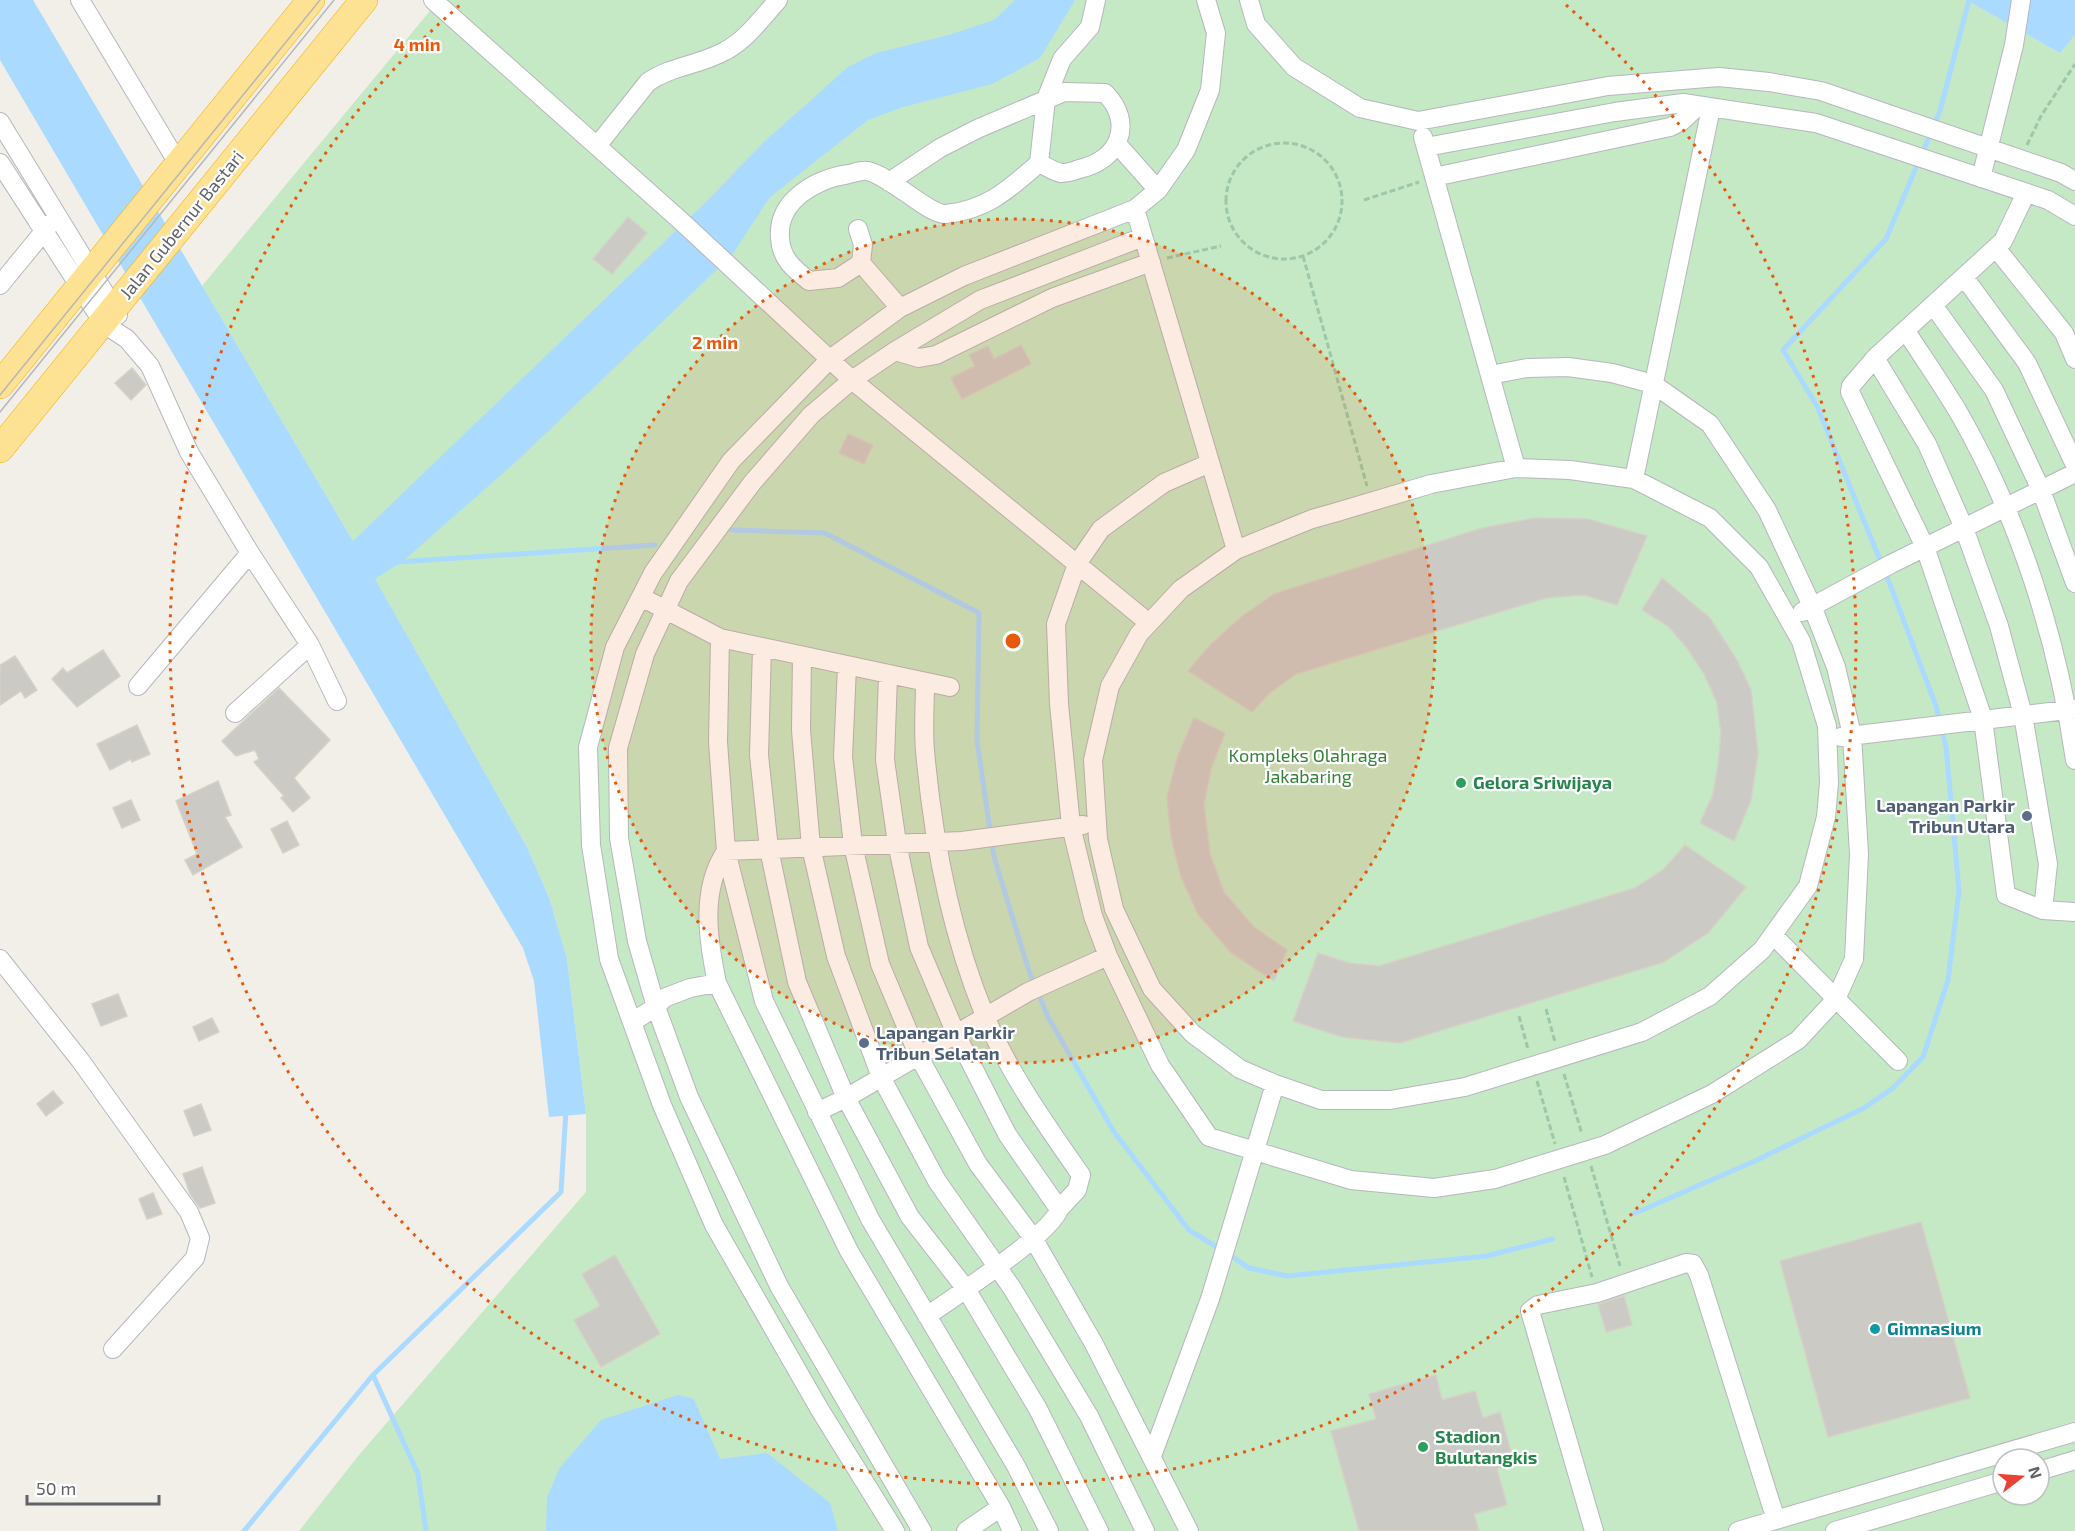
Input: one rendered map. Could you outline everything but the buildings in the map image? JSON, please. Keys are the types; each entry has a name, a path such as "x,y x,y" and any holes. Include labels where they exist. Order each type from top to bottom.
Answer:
{"highway":[{"path":"0,385 88,273 311,0"},
{"name":"Jalan Gubernur Bastari","path":"0,449 364,0"}],"street":[{"path":"80,0 178,163"},
{"path":"433,0 681,221 852,380 1149,623"},
{"path":"597,146 648,82 659,75 712,57 734,46 778,0"},
{"path":"861,263 838,278 809,281 788,265 779,239 782,217 799,194 830,177 867,171 942,215 973,210 1003,194 1039,163 1046,99 1062,59 1090,27 1096,0"},
{"path":"895,1531 820,1410 714,1225 662,1105 609,959 591,845 588,747 615,647 653,573 731,461 830,360 900,308 964,276 1135,209 1158,190 1186,150 1210,90 1216,33 1206,0"},
{"path":"1249,0 1256,24 1294,67 1360,108 1418,121 1608,86 1719,77 1769,82 1821,91 2061,173 2075,181"},
{"path":"1980,178 2014,45 2021,0"},
{"path":"889,182 940,148 977,129 1064,92 1105,93 1117,105 1122,124 1117,144 1100,164 1061,173 1039,163"},
{"path":"1426,147 1615,112 1683,103 1816,123 2048,200 2075,216"},
{"path":"1434,177 1670,127 1704,107"},
{"path":"1634,479 1704,107"},
{"path":"1864,139 1874,109"},
{"path":"1418,121 1516,468"},
{"path":"0,122 57,216 88,273 115,308 127,339 150,366 189,452 250,553 310,645 337,701"},
{"path":"1117,144 1158,190"},
{"path":"0,163 43,232 88,273"},
{"path":"2026,193 2003,241 1875,358 1851,386 1850,393 1925,547 1983,719 2006,896 2043,910 2075,912"},
{"path":"1135,209 1236,550"},
{"path":"0,285 57,216"},
{"path":"858,229 863,245 861,263 900,308"},
{"path":"922,1531 779,1287 689,1097 656,1007 637,941 619,838 618,748 645,654 679,581 752,483 811,415 852,380 895,351 980,300 1143,237"},
{"path":"1996,248 2064,333 2075,359"},
{"path":"895,351 919,358 936,355 1052,298 1150,262"},
{"path":"1964,277 2027,363 2075,465"},
{"path":"1933,305 1994,390 2041,490 2075,583"},
{"path":"1906,331 1960,416 2005,508 2043,611 2071,710 2075,760"},
{"path":"1875,358 1927,444 1964,528 1999,626 2023,715 2048,864 2043,910"},
{"path":"1210,463 1164,483 1101,529 1077,564 1056,624 1059,704 1071,826 1093,916 1108,956 1160,1065 1209,1137 1352,1180 1434,1188 1495,1179 1605,1145 1712,1094 1798,1040 1836,999 1854,959 1859,854 1852,735 1836,667 1812,606 1767,510 1710,424 1653,384 1612,373 1568,367 1527,368 1490,375"},
{"path":"1516,468 1570,470 1634,479 1710,518 1759,567 1790,618 1804,651 1827,726 1829,783 1826,817 1808,886 1762,950 1710,996 1642,1032 1466,1087 1390,1100 1321,1100 1240,1069 1193,1034 1152,989 1114,909 1098,839 1093,760 1110,686 1139,634 1181,589 1236,550 1312,519 1372,502 1431,484 1516,468"},
{"path":"1790,618 1891,564 2075,473"},
{"path":"138,686 250,553"},
{"path":"641,597 665,612 720,638 950,687"},
{"path":"720,638 718,742 726,851 764,1001 870,1219 1016,1466 1049,1531"},
{"path":"235,714 310,645"},
{"path":"762,648 759,755 769,849 797,982 846,1098 910,1216 966,1289 1038,1409 1099,1531"},
{"path":"802,656 801,730 811,847 836,956 881,1077 937,1181 996,1267 1089,1416 1145,1531"},
{"path":"847,666 843,757 853,845 880,964 919,1057 978,1164 1033,1238 1094,1344 1189,1531"},
{"path":"888,675 885,760 897,843 920,947 956,1034 1007,1134 1059,1209"},
{"path":"926,683 925,749 937,841 957,932 986,1017 1032,1105 1081,1175 1077,1190 1059,1209 1053,1222 996,1267 927,1316"},
{"path":"1827,739 1953,722 2071,710"},
{"path":"726,851 937,841 1097,823"},
{"path":"726,851 716,866 708,902 710,949 717,983 849,1251 1001,1507 1012,1531"},
{"path":"1093,916 1114,909"},
{"path":"1773,935 1898,1061"},
{"path":"817,1112 919,1057 1028,992 1108,956"},
{"path":"0,959 80,1060 189,1212 200,1238 195,1258 113,1349"},
{"path":"632,1023 656,1007 664,998 690,988 717,983"},
{"path":"1152,1456 1220,1267 1275,1084"},
{"path":"1594,1531 1530,1311 1538,1305 1597,1293 1686,1263 1693,1264 1700,1275 1776,1520"},
{"path":"1738,1531 2075,1432"},
{"path":"2051,1467 2075,1460"},
{"path":"1835,1531 1991,1485"},
{"path":"966,1531 1001,1507"}],"path":[{"path":"2021,160 2041,117 2075,64"},
{"path":"1284,142 1302,145 1326,161 1340,185 1342,204 1338,222 1324,243 1303,256 1287,259 1270,258 1254,251 1240,239 1230,222 1226,204 1228,185 1236,168 1249,154 1265,145 1284,142"},
{"path":"1364,200 1434,177"},
{"path":"1150,262 1221,246"},
{"path":"1303,256 1372,502"}],"green space":[{"name":"Kompleks Olahraga Jakabaring","path":"439,0 1966,0 2060,53 2075,35 2075,1531 299,1531 359,1455 586,1192 586,1114 567,959 550,900 527,847 353,541 202,286"}],"water":[{"path":"0,0 33,0 353,541 707,201 764,142 848,67 876,53 949,35 994,20 1015,0 1075,0 1040,58 992,84 903,107 868,120 770,197 732,255 518,460 403,561 375,579 527,847 550,900 567,959 586,1114 549,1117 534,981 523,948 0,60"},
{"path":"1966,0 2075,0 2075,35 2060,53"},
{"path":"678,1395 694,1399 720,1459 767,1453 830,1503 838,1531 546,1531 547,1498 559,1469 601,1420"}],"waterway":[{"path":"1633,1214 1755,1161 1864,1108 1893,1088 1923,1057 1948,980 1959,891 1946,747 1936,706 1891,587 1817,406 1783,350 1886,239 1940,111 1969,0"},
{"path":"732,530 825,533 979,613 977,741 994,857 1029,971 1048,1017 1114,1132 1189,1230 1220,1249"},
{"path":"398,562 655,545"},
{"path":"244,1531 373,1375 561,1192 566,1110"},
{"path":"1228,1254 1249,1268 1287,1276 1487,1256 1553,1239"},
{"path":"373,1375 418,1474 426,1531"}],"tram line":[{"path":"0,395 320,0"},
{"path":"0,412 334,0"}],"place":[{"name":"Gelora Sriwijaya","path":"1461,783"},
{"name":"Lapangan Parkir Tribun Utara","path":"2027,816"},
{"name":"Lapangan Parkir Tribun Selatan","path":"864,1043"},
{"name":"Gimnasium","path":"1875,1329"},
{"name":"Stadion Bulutangkis","path":"1423,1447"}]}
